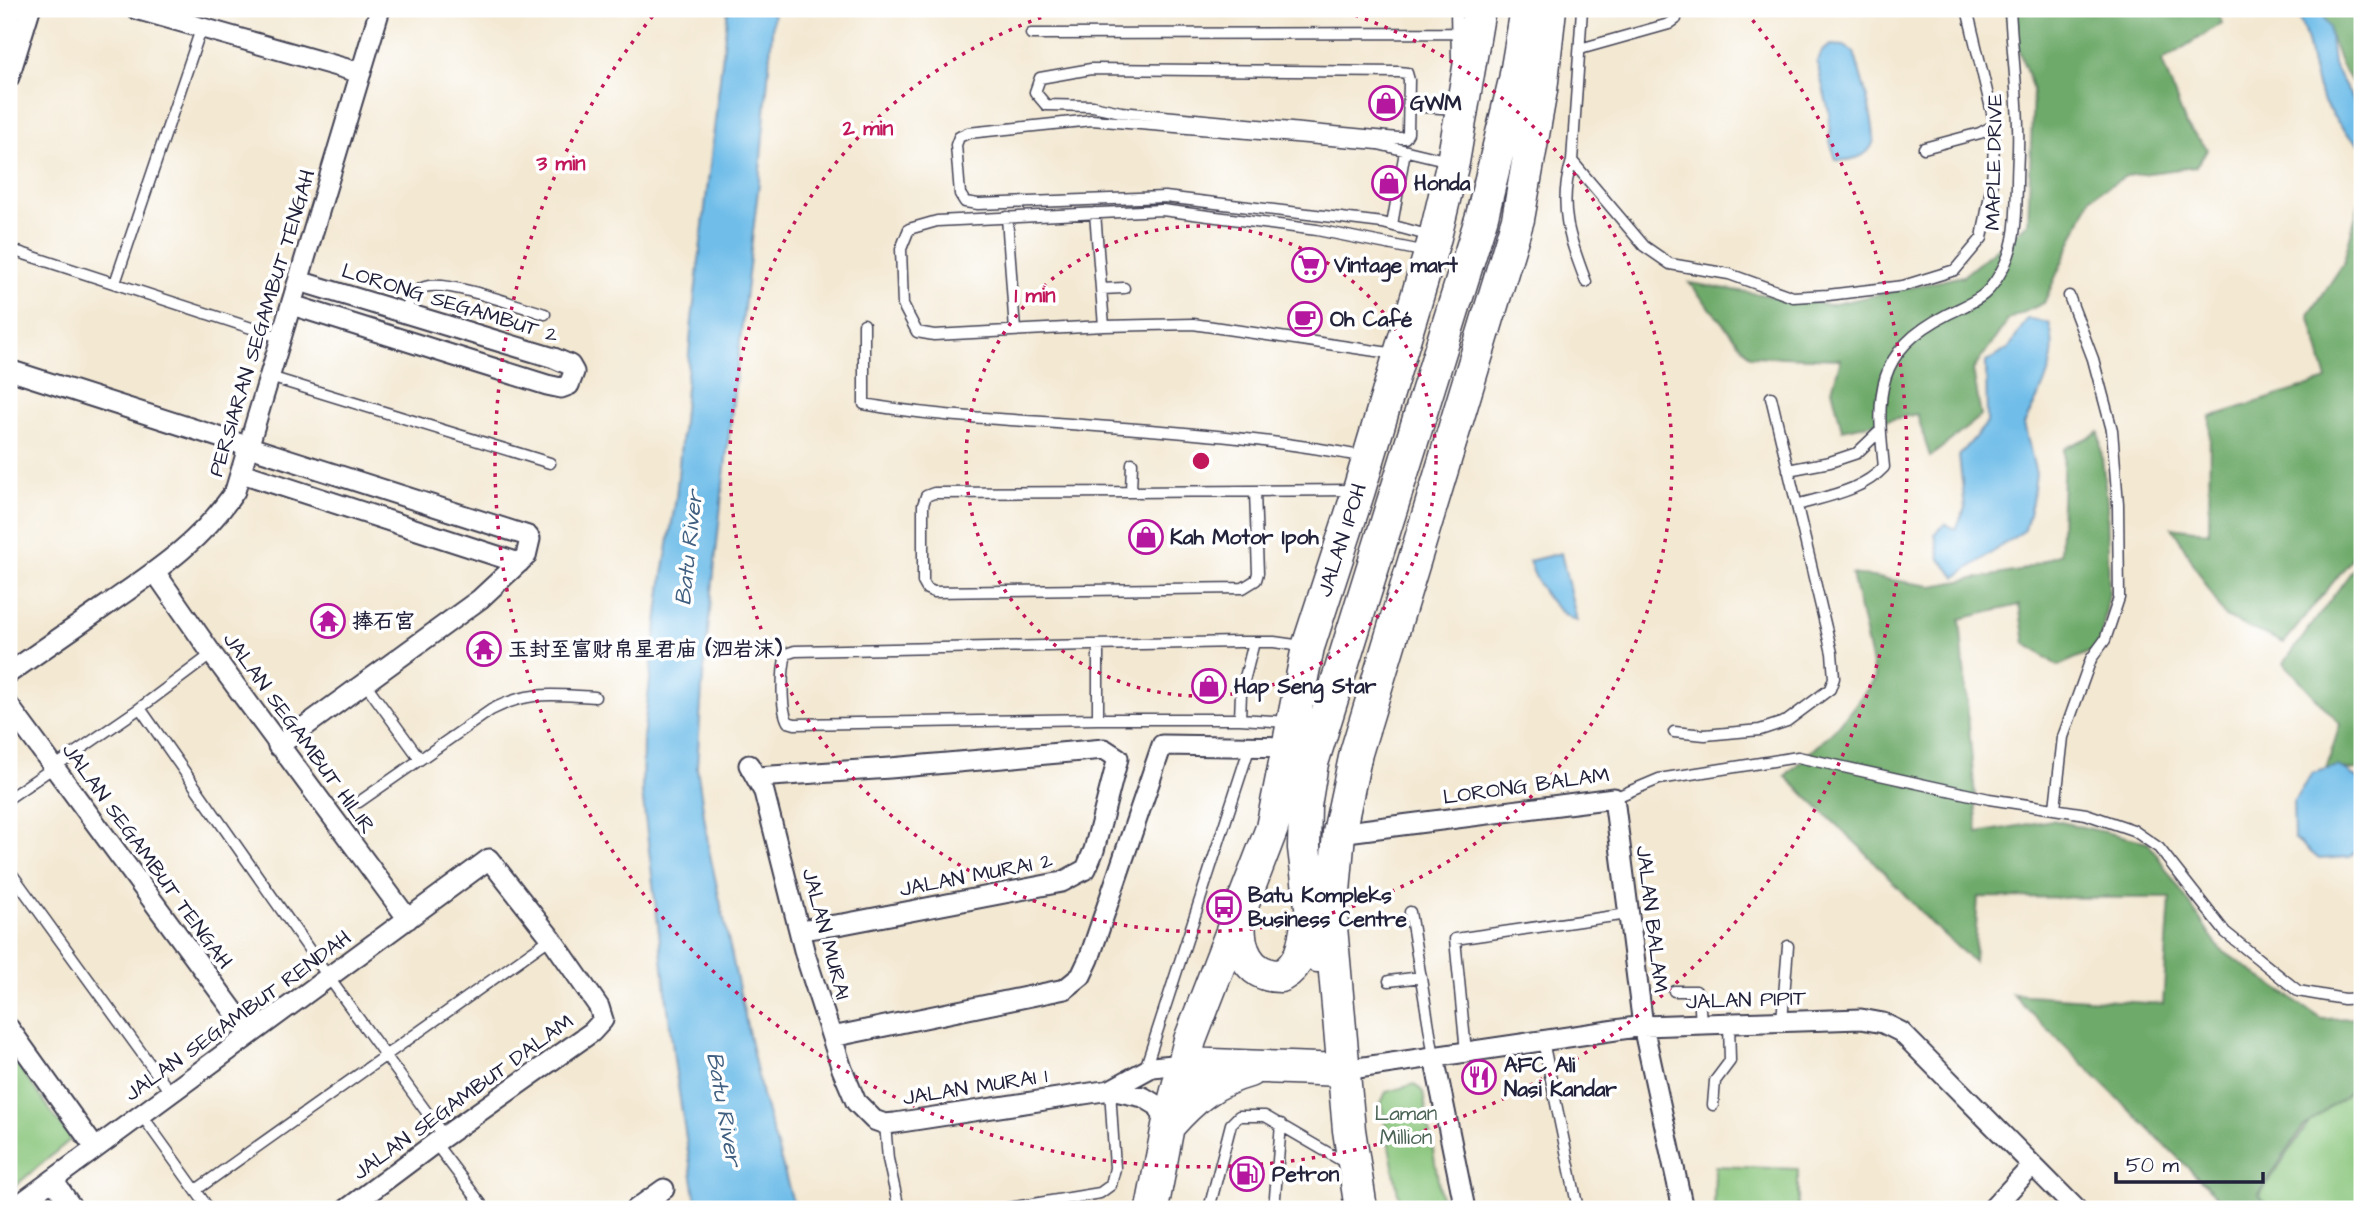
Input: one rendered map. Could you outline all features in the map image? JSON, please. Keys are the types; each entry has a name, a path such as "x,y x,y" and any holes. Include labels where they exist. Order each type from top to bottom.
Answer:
{"main road":[{"name":"JALAN IPOH","path":"1152,1209 1168,1126 1190,1040 1272,828 1308,647 1433,245 1453,162 1479,9"},
{"name":"JALAN IPOH","path":"1344,1070 1318,967 1309,905 1304,848 1305,806 1312,763 1482,216 1515,80 1527,9"},
{"path":"1356,1195 1331,927 1339,833 1356,753 1518,219 1541,90 1549,9"},
{"path":"1241,910 1238,934 1246,956 1256,971 1269,976 1281,976 1296,963 1302,952 1309,905"},
{"path":"1184,1064 1344,1070"},
{"path":"1168,1126 1182,1109 1216,1083 1261,1068"}],"street":[{"path":"9,77 14,42 30,9"},
{"path":"136,9 361,73"},
{"name":"PERSIARAN SEGAMBUT TENGAH","path":"9,673 192,544 235,491 380,9"},
{"name":"LORONG SEGAMBUT 2","path":"292,305 547,385 561,388 569,385 573,373 570,365 554,358 299,281"},
{"path":"9,370 528,536 530,544 526,556 480,599 278,746"},
{"path":"242,473 519,563"},
{"name":"JALAN SEGAMBUT HILIR","path":"155,572 278,746 408,919"},
{"name":"JALAN SEGAMBUT TENGAH","path":"9,706 250,1033"},
{"path":"832,1037 1065,989 1081,976 1089,959 1162,745 1250,746 1290,735"},
{"name":"JALAN MURAI 2","path":"753,771 903,767 1104,749 1118,758 1094,850 1086,869 1062,883 800,930"},
{"name":"JALAN MURAI","path":"753,771 773,820 813,979 856,1102"},
{"name":"LORONG BALAM","path":"1339,833 1614,798"},
{"name":"JALAN BALAM","path":"1614,798 1643,1026 1683,1209"},
{"name":"JALAN SEGAMBUT RENDAH","path":"13,1209 489,859 551,938"},
{"name":"JALAN SEGAMBUT DALAM","path":"347,1209 440,1139 592,1032 603,1020 599,1007 551,938"},
{"name":"JALAN PIPIT","path":"1344,1070 1643,1026 1861,1019 1884,1023 1902,1032 2076,1209"},
{"path":"9,1028 95,1148"},
{"path":"1434,1057 1465,1209"},
{"name":"JALAN MURAI 1","path":"1110,1090 1145,1069 1184,1064"},
{"name":"JALAN MURAI 1","path":"856,1102 874,1120 885,1124 1110,1090 1143,1097 1158,1106 1168,1126"},
{"path":"1992,1209 2032,1166"},
{"path":"53,1180 74,1209"},
{"path":"636,1209 664,1189"}],"lane":[{"path":"1408,106 1463,109 1457,65 1456,9"},
{"path":"1582,9 1572,161 1565,183 1568,236 1586,282"},
{"path":"1580,49 1669,24 1676,19 1677,9"},
{"path":"1572,161 1644,246 1670,264 1728,274 1793,297 1903,286 1955,270 1982,238 1992,183 1995,125 1967,9"},
{"name":"MAPLE DRIVE","path":"1797,505 1857,487 1874,478 1884,467 1880,431 1886,370 1912,336 1931,323 1977,301 1991,290 2007,261 2015,226 2018,139 2010,9"},
{"path":"115,283 201,29"},
{"path":"1031,34 1457,33"},
{"path":"1091,69 1399,72 1406,73 1409,80 1408,106 1408,133 1405,138 1398,138 1121,112 1093,106 1046,105 1035,92 1040,78 1091,69"},
{"path":"1433,245 1392,225 1165,197 978,204 965,202 960,194 956,145 959,137 968,133 1092,120 1378,144 1453,162"},
{"path":"1924,148 1980,134 1995,125"},
{"path":"1392,225 1405,151"},
{"path":"1400,355 1193,324 926,334 917,331 903,304 901,248 909,229 937,221 1162,209 1317,230 1396,245 1433,245"},
{"path":"1095,213 1104,326"},
{"path":"1007,217 1014,331"},
{"path":"9,248 282,338"},
{"path":"404,312 412,296 423,288 441,285 545,314"},
{"path":"1101,289 1124,288"},
{"path":"2069,296 2093,359 2112,430 2118,504 2119,598 2105,640 2091,659 2063,737 2055,808 2086,814 2133,830 2159,848 2225,932 2298,991 2344,999 2362,998"},
{"path":"864,324 864,404 908,412 1144,429 1316,447 1368,458"},
{"path":"270,377 550,463"},
{"path":"1674,732 1705,735 1760,730 1787,722 1830,689 1834,678 1832,653 1771,397"},
{"path":"1788,470 1830,462 1857,453 1880,431"},
{"path":"1130,492 1132,463"},
{"path":"1255,492 1258,573 1256,580 1243,589 934,592 927,589 923,582 923,505 926,496 934,493 1359,490"},
{"path":"1290,735 1240,719 795,724 788,722 783,714 784,663 786,654 796,651 1254,642 1308,647"},
{"path":"1240,719 1241,692 1254,642"},
{"path":"1098,645 1098,719"},
{"path":"9,798 140,708 212,654"},
{"path":"365,683 420,759"},
{"path":"359,803 491,710 508,701 532,694 595,697"},
{"path":"140,708 385,1055 485,1209"},
{"path":"1145,1069 1250,746"},
{"name":"LORONG BALAM","path":"1614,798 1659,779 1798,757 1989,799 2055,808"},
{"path":"9,870 170,1092"},
{"path":"1410,912 1434,1057"},
{"path":"1466,1052 1455,939 1628,914"},
{"path":"196,1189 551,938"},
{"path":"1782,1021 1788,946"},
{"path":"1389,981 1420,977"},
{"path":"1674,991 1696,991 1699,994 1701,1024"},
{"path":"1713,1105 1716,1081 1730,1061 1729,1023"},
{"path":"1542,1041 1578,1209"},
{"path":"1003,1209 1100,1193 1111,1185 1115,1168 1110,1090"},
{"path":"141,1114 209,1209"},
{"path":"1209,1209 1231,1124 1240,1116 1248,1114 1265,1116 1281,1124 1356,1195"},
{"path":"885,1124 888,1159 899,1209"},
{"path":"1275,1209 1281,1124"},
{"path":"1199,1209 1213,1196"}],"green space":[{"path":"2004,9 2217,9 2222,23 2162,61 2186,125 2208,149 2195,167 2126,176 2091,197 2044,303 2009,319 1973,370 1981,416 1930,457 1917,414 1842,430 1832,389 1841,359 1750,356 1689,283 1830,305 1963,276 2028,223 2033,90"},
{"path":"2321,9 2362,9 2362,98 2340,63"},
{"path":"2362,192 2362,520 2351,560 2284,643 2225,617 2172,527 2209,532 2210,417 2327,380 2309,315 2343,264"},
{"path":"2099,432 2107,501 2109,594 2099,648 2058,666 2025,643 2019,605 1960,619 1978,833 2052,820 2148,842 2220,949 2322,1019 2362,1018 2362,1076 2345,1096 2303,1127 2258,1195 2271,1209 2230,1209 2012,994 2163,1004 2170,898 1978,897 1974,962 1933,925 1860,847 1785,776 1839,725 1875,679 1852,574 1932,586 2019,571 2060,554 2064,449"},
{"path":"2362,557 2362,770 2326,769 2340,724 2284,663"},
{"path":"2362,1050 2362,1209 2250,1209 2358,1051"},
{"path":"9,1053 71,1139 9,1191"},
{"name":"Laman Million","path":"1415,1084 1423,1092 1443,1209 1401,1209 1381,1103 1386,1092"},
{"path":"1715,1166 1798,1169 1798,1209 1714,1209"}],"water":[{"name":"Batu River","path":"728,9 774,9 759,182 702,689 697,767 709,850 762,1095 795,1209 697,1209 675,1067 642,792 643,738 663,574 676,498 692,320"},
{"path":"2293,9 2320,9 2329,28 2333,64 2362,116 2362,146 2345,130 2324,102 2317,85 2304,30"},
{"path":"1831,45 1844,46 1854,52 1871,113 1874,136 1871,148 1863,155 1847,160 1836,160 1830,141 1829,112 1817,63 1822,51"},
{"path":"2027,319 2049,323 2053,350 2047,375 2024,424 2036,474 2025,530 1956,577 1940,559 1935,534 1945,524 1956,529 1965,508 1959,456 1987,423 1986,362 2009,348"},
{"path":"1561,553 1577,621 1560,611 1547,597 1529,561"},
{"path":"2338,766 2362,781 2362,846 2349,857 2319,859 2294,838 2293,802 2312,773"}],"place":[{"name":"GWM","path":"1386,103"},
{"name":"Honda","path":"1389,183"},
{"name":"Vintage mart","path":"1309,265"},
{"name":"Oh Café","path":"1305,319"},
{"name":"Kah Motor Ipoh","path":"1146,537"},
{"name":"捧石宫","path":"328,621"},
{"name":"玉封至富财帛星君庙 (泗岩沫)","path":"484,649"},
{"name":"Hap Seng Star","path":"1209,686"},
{"name":"Batu Kompleks Business Centre","path":"1224,907"},
{"name":"AFC Ali Nasi Kandar","path":"1479,1077"},
{"name":"Petron","path":"1247,1174"}]}
